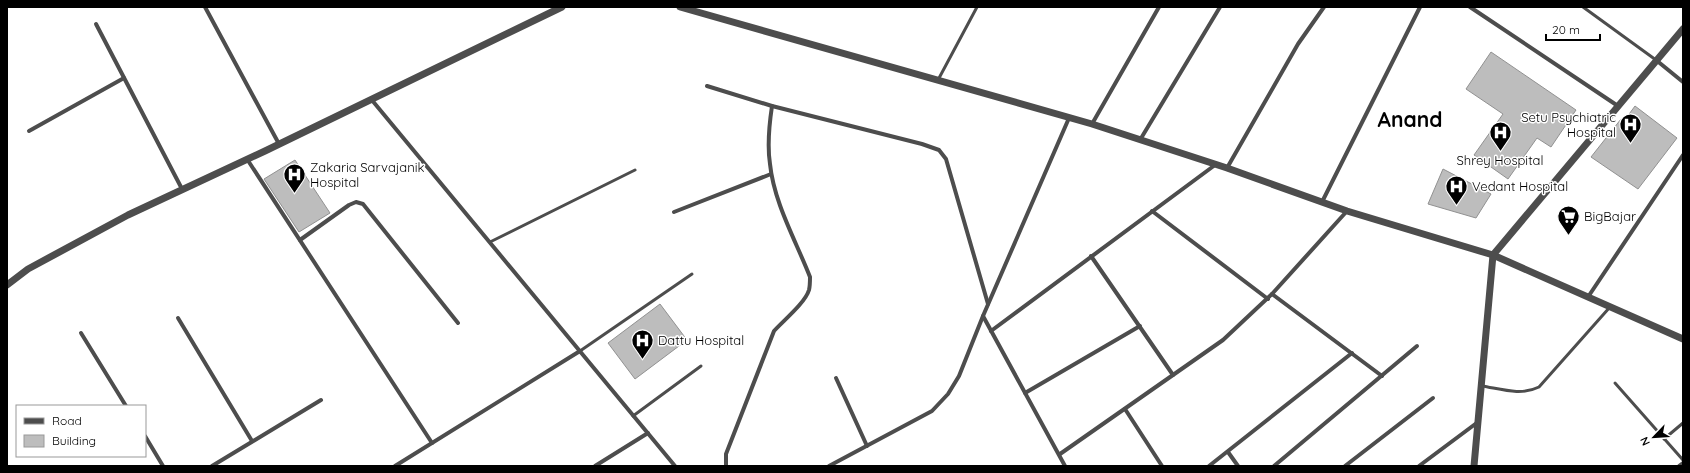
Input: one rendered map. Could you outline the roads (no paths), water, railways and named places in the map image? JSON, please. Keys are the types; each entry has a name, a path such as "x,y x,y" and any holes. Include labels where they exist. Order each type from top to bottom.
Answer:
{"street":[{"path":"205,7 279,144"},
{"path":"7,285 28,269 128,215 279,144 562,7"},
{"path":"680,7 1092,124 1227,168 1347,211 1493,256 1683,339"},
{"path":"1092,124 1159,7"},
{"path":"1140,140 1220,7"},
{"path":"1227,168 1298,44 1324,7"},
{"path":"1321,202 1420,7"},
{"path":"1470,7 1618,106"},
{"path":"96,24 182,189"},
{"path":"1474,466 1493,256 1683,29"},
{"path":"1656,60 1683,82"},
{"path":"28,131 124,78"},
{"path":"707,86 772,106 922,144 939,150 946,159 988,304"},
{"path":"371,99 675,466"},
{"path":"726,466 726,454 774,331 802,302 810,289 810,277 777,197 771,174 768,130 772,106"},
{"path":"829,466 932,411 948,394 959,376 988,304 1069,118"},
{"path":"1588,297 1683,155"},
{"path":"247,159 432,443"},
{"path":"991,331 1215,164"},
{"path":"674,212 771,174"},
{"path":"300,240 349,205 356,202 363,204 458,323"},
{"path":"1152,211 1268,299"},
{"path":"1060,454 1224,340 1268,299 1347,211"},
{"path":"1091,256 1173,375"},
{"path":"1272,294 1382,376"},
{"path":"983,316 1060,454 1065,466"},
{"path":"178,318 252,441"},
{"path":"1025,393 1140,326"},
{"path":"82,333 125,405"},
{"path":"1274,466 1417,346"},
{"path":"395,466 580,351"},
{"path":"1209,466 1352,353"},
{"path":"836,378 867,446"},
{"path":"1344,466 1433,398"},
{"path":"212,466 321,400"},
{"path":"1125,410 1162,466"},
{"path":"1419,466 1478,421"},
{"path":"595,466 648,433"},
{"path":"146,438 163,466"},
{"path":"1228,452 1238,466"},
{"path":"1679,466 1683,461"}],"lane":[{"path":"938,80 977,7"},
{"path":"1583,7 1656,60"},
{"path":"490,242 635,170"},
{"path":"580,351 692,274"},
{"path":"1481,386 1518,392 1530,392 1539,388 1610,307"},
{"path":"633,416 701,366"},
{"path":"1615,383 1683,461"},
{"path":"1664,439 1683,422"}],"place":[{"name":"Setu Psychiatric Hospital","path":"1631,144"},
{"name":"Shrey Hospital","path":"1500,152"},
{"name":"Zakaria Sarvajanik Hospital","path":"295,194"},
{"name":"Vedant Hospital","path":"1457,206"},
{"name":"BigBajar","path":"1569,236"},
{"name":"Dattu Hospital","path":"642,360"}],"district":[{"name":"Anand","path":"1410,119"}]}
